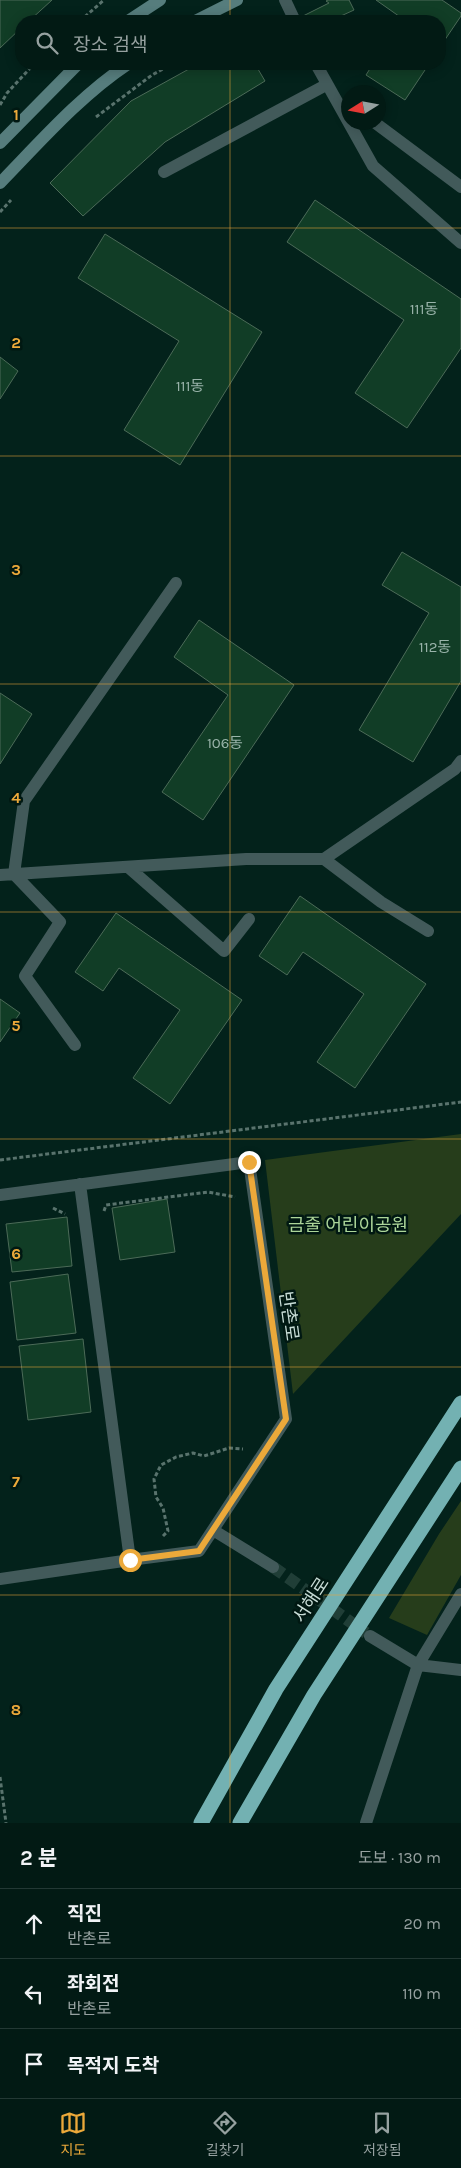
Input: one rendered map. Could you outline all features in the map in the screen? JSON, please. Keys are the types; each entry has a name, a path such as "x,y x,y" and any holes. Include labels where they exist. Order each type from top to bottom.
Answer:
{"highway":[{"name":"서해로","path":"201,1823 276,1690 461,1403"},
{"path":"240,1823 314,1695 461,1468"}],"main road":[{"path":"135,15 160,0"},
{"path":"206,15 237,0"},
{"path":"0,143 72,70"},
{"path":"0,183 57,124 119,70"}],"street":[{"path":"285,0 292,15"},
{"path":"319,70 373,166 461,243"},
{"path":"326,85 341,97"},
{"path":"164,172 326,85"},
{"path":"385,130 461,187"},
{"path":"14,874 24,801 176,584"},
{"path":"0,874 246,859 324,859 455,769 461,761"},
{"path":"324,859 380,902 428,931"},
{"path":"128,867 224,951 249,920"},
{"path":"14,874 60,922 25,976 75,1046"},
{"name":"반촌로","path":"0,1194 249,1162 286,1419 199,1551 0,1579"},
{"path":"80,1184 130,1560"},
{"path":"213,1530 273,1567"},
{"path":"366,1823 418,1666 461,1594"},
{"path":"370,1636 418,1666 461,1670"}],"path":[{"path":"87,15 104,0"},
{"path":"0,105 7,93 28,70"},
{"path":"92,120 161,70"},
{"path":"0,212 15,196"},
{"path":"0,1160 461,1102"},
{"path":"103,1212 106,1205 208,1192 236,1197 241,1201"},
{"path":"47,1208 54,1208 66,1217"},
{"path":"154,1557 159,1542 168,1531 164,1508 156,1496 154,1479 161,1464 176,1456 193,1453 204,1456 229,1448 247,1448"},
{"path":"0,1777 6,1823"}],"green space":[{"name":"금줄 어린이공원","path":"461,1134 461,1214 293,1394 265,1160"},
{"path":"461,1501 461,1575 427,1635 389,1618"}],"building":[{"path":"0,0 52,0 36,15 15,15 15,34 0,48"},
{"path":"349,0 354,10 343,15 305,15 329,3 326,1"},
{"path":"376,0 442,0 461,13 461,16 446,38 446,15 397,15"},
{"path":"187,70 259,70 265,81 165,142 83,216 50,183 131,101"},
{"path":"369,70 425,70 405,100 386,88 386,85 382,85 366,75"},
{"path":"315,200 461,299 461,348 407,428 355,393 404,320 287,242"},
{"path":"105,234 262,332 180,465 124,430 179,341 78,278"},
{"path":"0,357 18,371 0,399"},
{"path":"402,552 461,587 461,681 413,762 359,730 429,613 382,585"},
{"path":"199,620 294,685 203,820 162,792 228,695 174,657"},
{"path":"0,693 32,714 0,764"},
{"path":"300,896 426,984 355,1088 317,1062 364,994 303,952 287,975 259,956"},
{"path":"116,913 242,1000 170,1104 133,1078 180,1010 119,968 103,991 75,972"},
{"path":"0,999 20,1013 0,1042"},
{"path":"167,1199 175,1252 120,1260 112,1208"},
{"path":"67,1217 72,1266 12,1272 6,1224"},
{"path":"68,1274 76,1333 17,1340 10,1282"},
{"path":"83,1339 91,1412 28,1420 19,1346"}],"tunnel":[{"path":"273,1567 366,1633"}],"route":[{"path":"130,1560 199,1551 286,1419 249,1162"}]}
